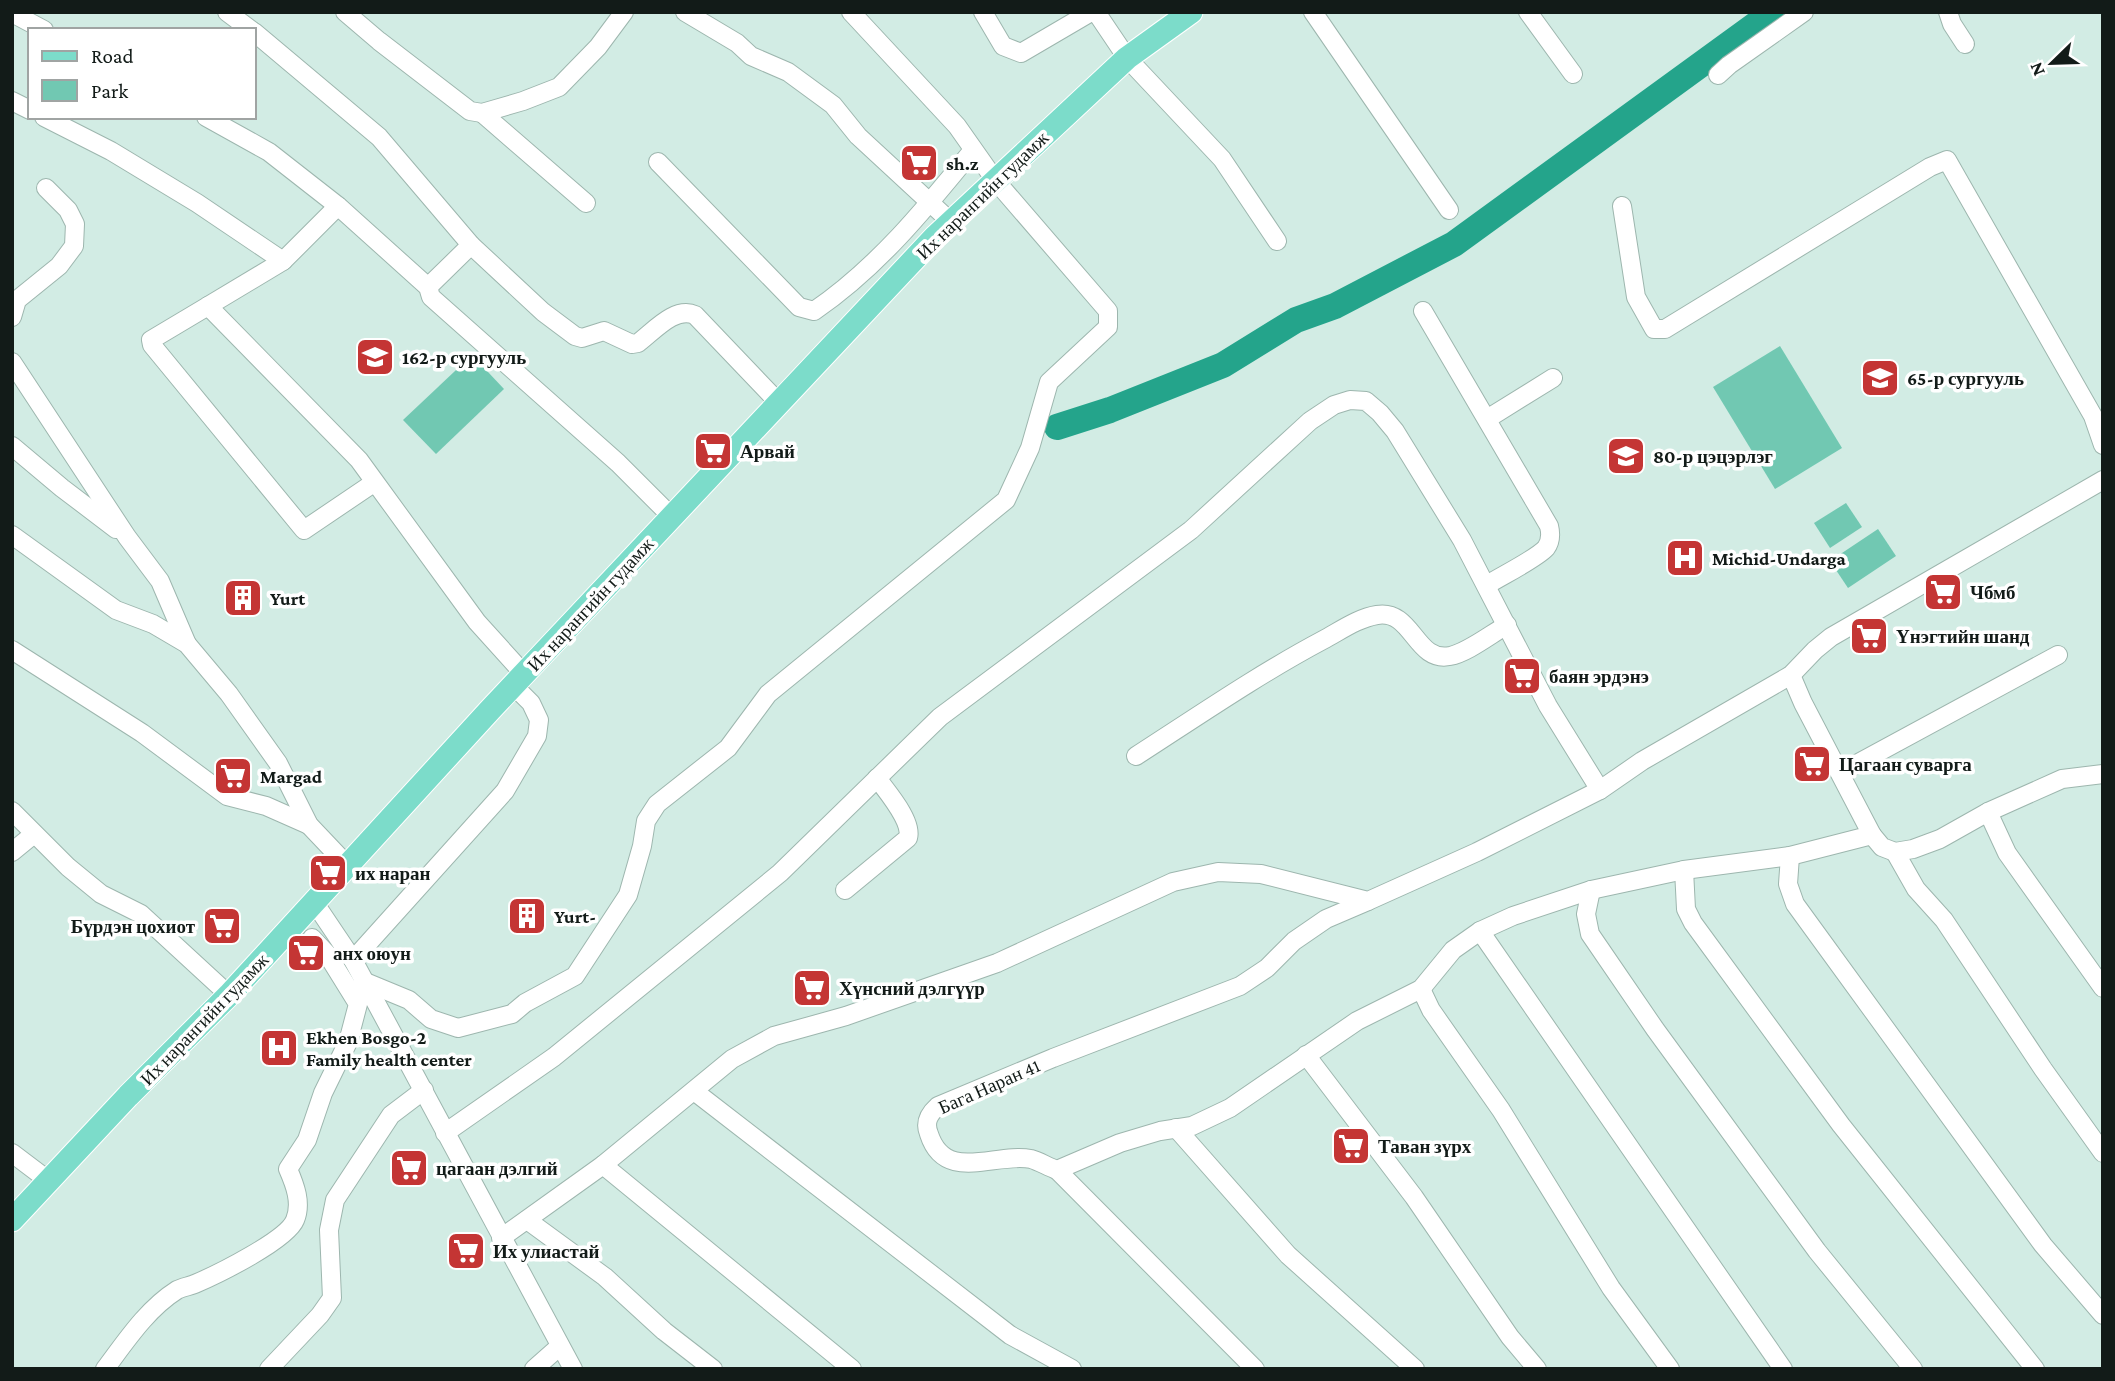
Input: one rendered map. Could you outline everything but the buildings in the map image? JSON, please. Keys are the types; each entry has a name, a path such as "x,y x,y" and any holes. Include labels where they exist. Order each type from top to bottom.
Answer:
{"main road":[{"name":"Их нарангийн гудамж","path":"12,1220 128,1096 229,995 346,864 951,222 1127,58 1191,12"}],"street":[{"path":"227,12 248,28"},
{"path":"345,12 470,111 482,113 559,87 598,47 624,12"},
{"path":"685,12 737,43 751,56 788,72 833,105 858,135 951,222"},
{"path":"363,981 409,1000 431,1019 458,1028 512,1014 525,1003 575,976 628,895 646,821 657,804 729,748 768,694 1006,500 1030,448 1049,382 1108,327 1108,311 995,180 957,126 850,12"},
{"path":"983,12 1003,46 1021,53 1093,12 1127,58 1222,159 1277,241"},
{"path":"1312,12 1449,210"},
{"path":"1528,12 1573,74"},
{"path":"1718,75 1728,65 1804,12"},
{"path":"1948,12 1965,44"},
{"path":"12,13 40,28"},
{"path":"256,34 379,137 471,245 543,312 575,336 582,338 604,331 632,344 638,343 679,312 695,315 779,403"},
{"path":"12,101 28,109"},
{"path":"482,113 586,203"},
{"path":"48,119 122,158 197,203 283,261"},
{"path":"210,119 269,152 338,206 428,287 431,297 618,463 672,517"},
{"path":"658,162 799,307 814,311 880,259 973,150"},
{"path":"1622,206 1636,297 1654,329 1665,329 1930,167 1947,160 2093,416 2103,445"},
{"path":"12,317 17,300 60,266 74,246 75,224 68,210 46,188"},
{"path":"338,206 283,261 152,337 152,345 304,530 374,482"},
{"path":"428,287 471,245"},
{"path":"880,259 899,276"},
{"path":"208,306 359,460 519,679 539,720 537,736 505,790 353,960"},
{"path":"1423,311 1549,526 1550,539 1544,550 1487,585"},
{"path":"12,362 127,537 160,581 187,644 229,694 278,763 309,825 346,864"},
{"path":"1486,419 1553,377"},
{"path":"445,1133 557,1054 780,873 940,717 1191,530 1310,421 1334,405 1350,400 1366,401 1395,431 1462,540 1548,706 1600,790"},
{"path":"12,446 127,537"},
{"path":"501,1238 603,1165 732,1059 774,1036 846,1016 997,962 1173,882 1218,872 1261,874 1368,901 1477,852 1600,790 1642,761 1791,675 1831,637 2103,480"},
{"path":"12,535 116,610 153,624 187,644"},
{"path":"1136,756 1289,658 1360,620 1391,614 1400,619 1425,650 1440,658 1454,656 1507,625"},
{"path":"12,650 142,733 227,796 266,806 309,825"},
{"path":"1840,773 2058,655"},
{"path":"1791,675 1872,835 1882,847 1895,852 1913,849 1940,839 1988,812 2062,779 2102,780"},
{"path":"845,890 908,838 910,832 902,813 877,778"},
{"path":"12,811 68,867 101,894 141,914 229,995"},
{"path":"1988,812 2007,853 2103,988"},
{"path":"12,852 34,834"},
{"path":"1255,1369 1056,1170 1121,1143 1192,1126 1230,1108 1357,1021 1422,989 1452,950 1480,931 1552,901 1684,870 1790,856 1872,835"},
{"path":"1895,852 1916,889 1944,920 2043,1069 2103,1153"},
{"path":"1790,856 1787,884 1795,904 2035,1234 2103,1315"},
{"path":"1684,870 1686,909 1693,923 1842,1125 2035,1369"},
{"path":"1591,890 1586,914 1590,934 1654,1029 1817,1251 1913,1369"},
{"name":"Бага Наран 41","path":"1056,1170 1030,1159 958,1163 943,1157 933,1147 926,1127 930,1114 938,1106 1027,1069 1240,986 1267,968 1294,941 1326,919 1368,901"},
{"path":"314,902 353,960 572,1369"},
{"path":"1480,931 1783,1369"},
{"path":"105,1369 154,1310 179,1289 194,1285 284,1236 295,1220 297,1192 288,1169 307,1140 323,1093 348,1042 358,1004 327,954 312,938"},
{"path":"1422,989 1431,1010 1501,1110 1611,1288 1670,1369"},
{"path":"1306,1055 1414,1197 1510,1337 1537,1369"},
{"path":"270,1369 320,1315 332,1298 329,1230 335,1200 391,1115 424,1090"},
{"path":"694,1091 1010,1335 1072,1369"},
{"path":"1176,1129 1288,1255 1415,1369"},
{"path":"12,1153 49,1181"},
{"path":"603,1165 852,1369"},
{"path":"527,1220 604,1277 664,1331 713,1369"},
{"path":"534,1369 560,1346"}],"green space":[{"path":"1780,346 1842,448 1775,489 1713,387"},
{"path":"472,355 504,389 436,454 403,420"},
{"path":"1846,503 1862,527 1830,548 1814,523"},
{"path":"1878,529 1896,556 1848,588 1830,561"}],"waterway":[{"path":"1057,427 1110,410 1223,365 1296,320 1335,306 1454,244 1773,12"}],"place":[{"name":"sh.z","path":"919,163"},
{"name":"162-р сургууль","path":"375,357"},
{"name":"65-р сургууль","path":"1880,378"},
{"name":"Арвай","path":"713,451"},
{"name":"80-р цэцэрлэг","path":"1626,456"},
{"name":"Michid-Undarga","path":"1685,558"},
{"name":"Чбмб","path":"1943,592"},
{"name":"Yurt","path":"243,598"},
{"name":"Үнэгтийн шанд","path":"1869,636"},
{"name":"баян эрдэнэ","path":"1522,676"},
{"name":"Цагаан суварга","path":"1812,764"},
{"name":"Margad","path":"233,776"},
{"name":"их наран","path":"328,873"},
{"name":"Yurt-","path":"527,916"},
{"name":"Бүрдэн цохиот","path":"222,926"},
{"name":"анх оюун","path":"306,953"},
{"name":"Хүнсний дэлгүүр","path":"812,988"},
{"name":"Ekhen Bosgo-2 Family health center","path":"279,1048"},
{"name":"Таван зүрх","path":"1351,1146"},
{"name":"цагаан дэлгий","path":"409,1168"},
{"name":"Их улиастай","path":"466,1251"}]}
